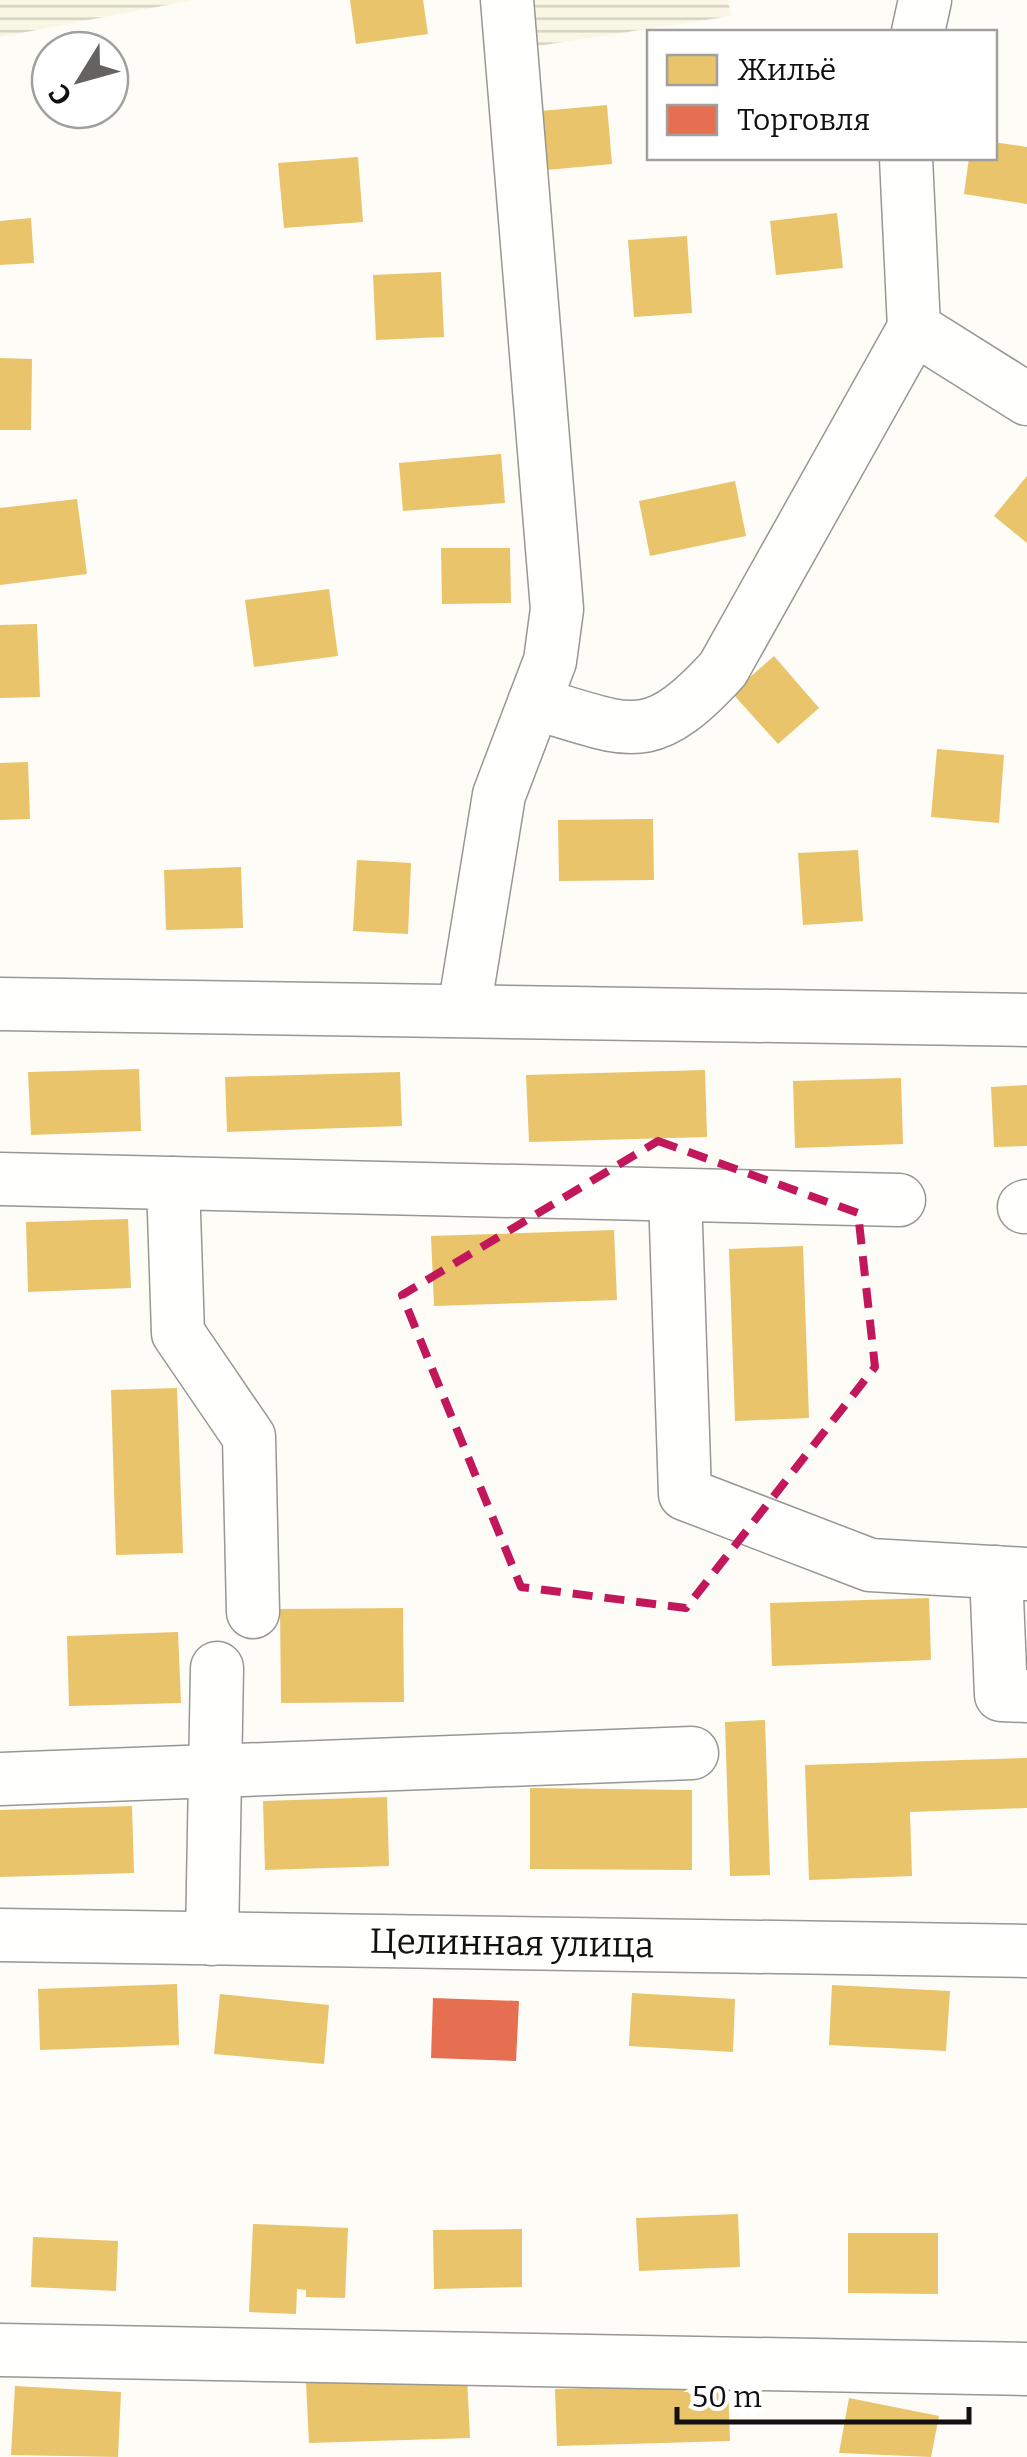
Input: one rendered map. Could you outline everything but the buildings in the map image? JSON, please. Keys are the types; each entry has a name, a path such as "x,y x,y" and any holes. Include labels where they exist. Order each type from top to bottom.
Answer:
{"street":[{"path":"464,1010 499,795 550,660 557,609 508,0"},
{"path":"918,30 925,0"},
{"path":"534,703 618,728 658,725 691,704 723,668 914,328 906,160"},
{"path":"914,328 1027,399"},
{"path":"0,1004 1027,1020"},
{"path":"0,1179 898,1200"},
{"path":"173,1183 178,1332 249,1436 253,1612"},
{"path":"675,1196 684,1494 870,1565 1012,1573 1001,1695 1027,1696"},
{"path":"212,1939 217,1668"},
{"path":"0,1779 692,1753"},
{"name":"Целинная улица","path":"0,1935 1027,1951"},
{"path":"0,2350 1027,2369"}],"highlighted area":[{"path":"658,1141 858,1213 875,1367 686,1608 521,1587 402,1295"}],"shaded area":[{"path":"0,0 193,0 30,30 0,37"},
{"path":"521,0 728,0 731,16 525,48"}]}
